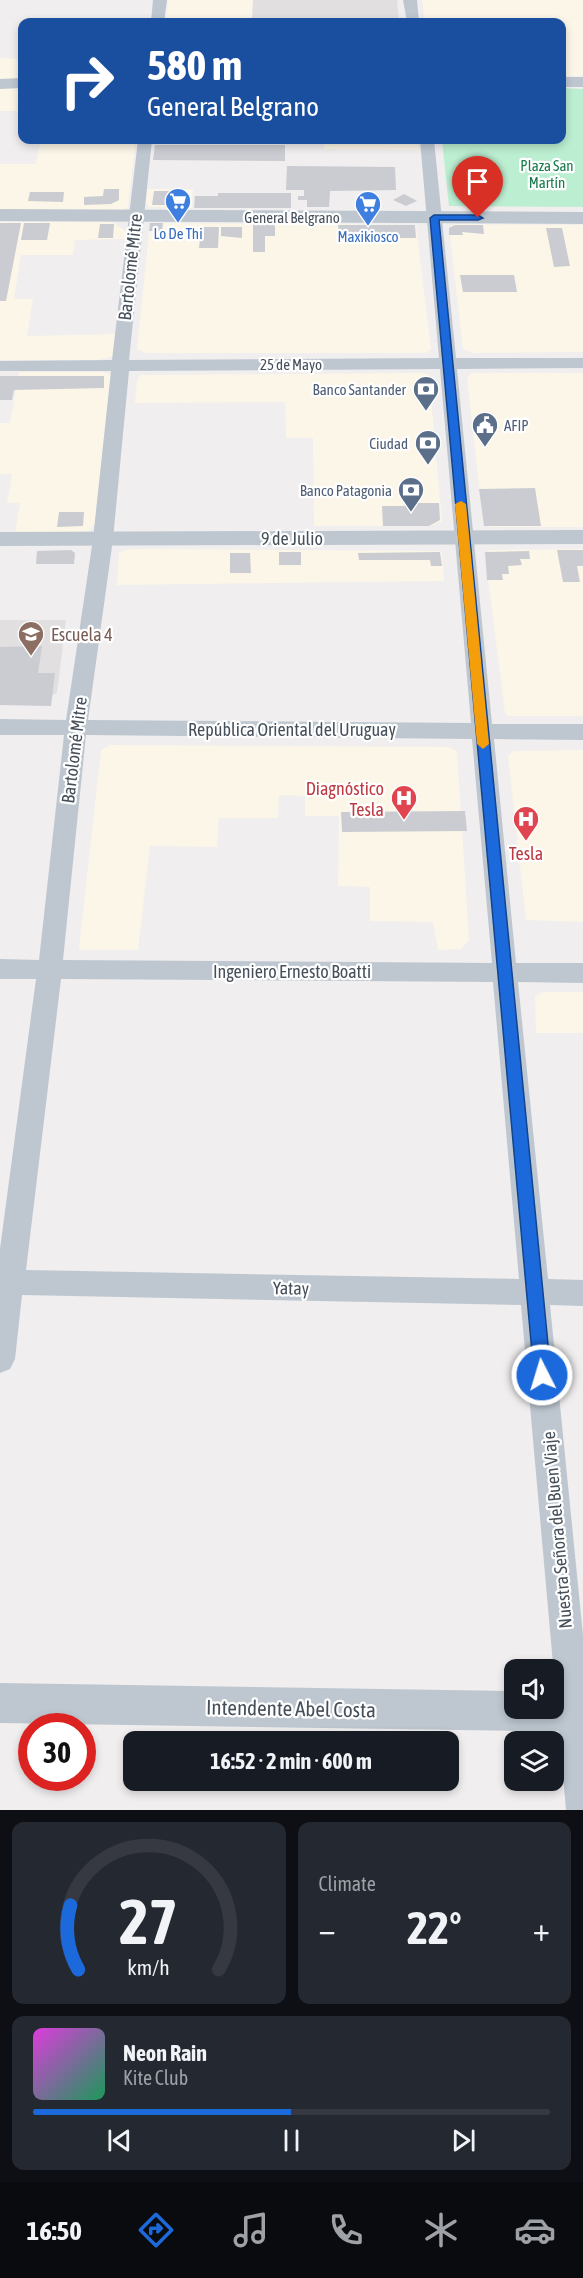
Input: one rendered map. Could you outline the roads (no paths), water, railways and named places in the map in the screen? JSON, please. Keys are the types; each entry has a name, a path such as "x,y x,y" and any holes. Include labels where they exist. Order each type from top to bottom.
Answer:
{"street":[{"path":"158,18 160,0"},
{"path":"410,0 412,18"},
{"path":"566,82 583,82"},
{"path":"0,84 18,83"},
{"name":"Bartolomé Mitre","path":"0,1359 5,1282 50,969 76,727 102,539 144,144"},
{"name":"Nuestra Señora del Buen Viaje","path":"426,144 534,1293 578,1712 583,1810"},
{"name":"General Belgrano","path":"0,215 583,218"},
{"name":"25 de Mayo","path":"0,366 583,363"},
{"name":"9 de Julio","path":"0,540 583,537"},
{"name":"República Oriental del Uruguay","path":"0,727 583,732"},
{"name":"Ingeniero Ernesto Boatti","path":"0,969 583,973"},
{"name":"Yatay","path":"5,1282 583,1293"},
{"name":"Intendente Abel Costa","path":"0,1703 578,1712"}],"place":[{"name":"Lo De Thi","path":"178,224"},
{"name":"Maxikiosco","path":"368,227"},
{"name":"Banco Santander","path":"426,412"},
{"name":"AFIP","path":"485,448"},
{"name":"Ciudad","path":"428,466"},
{"name":"Banco Patagonia","path":"411,513"},
{"name":"Escuela 4","path":"31,657"},
{"name":"Diagnóstico Tesla","path":"404,821"},
{"name":"Tesla","path":"526,842"}],"park label":[{"name":"Plaza San Martín","path":"547,174"}]}
